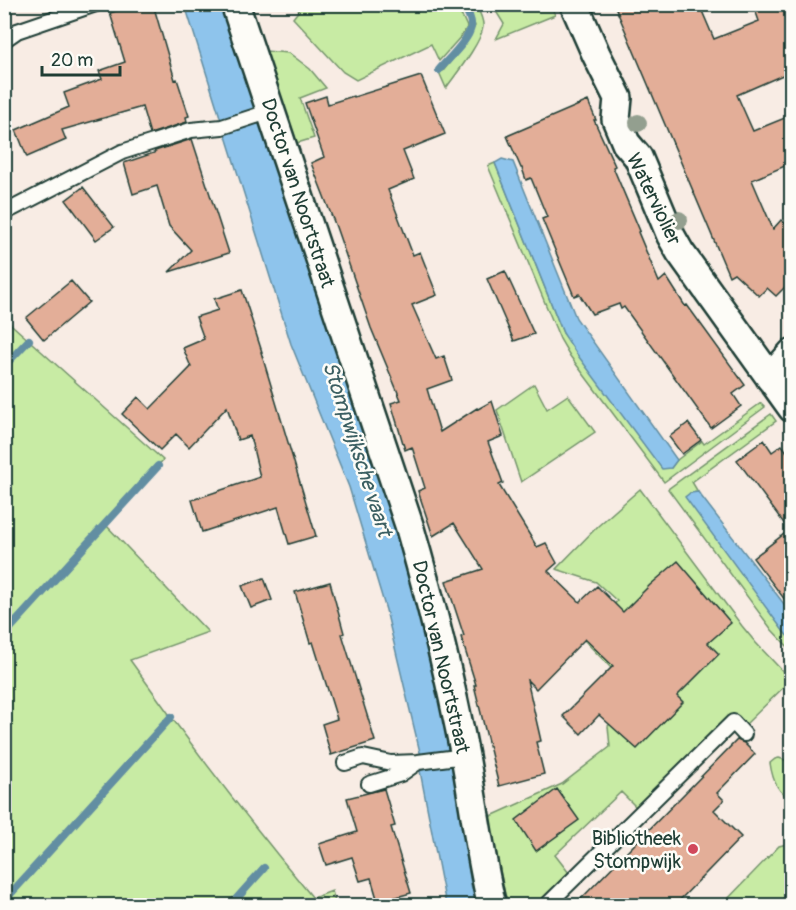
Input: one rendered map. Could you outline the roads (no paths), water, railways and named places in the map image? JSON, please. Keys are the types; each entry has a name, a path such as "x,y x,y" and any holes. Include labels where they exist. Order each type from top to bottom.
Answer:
{"street":[{"name":"Doctor van Noortstraat","path":"234,4 265,113 409,525 443,652 459,757 492,906"},
{"name":"Waterviolier","path":"574,4 618,98 616,119 626,143 638,157 671,236 680,252 792,408"},
{"path":"770,378 792,353"}],"lane":[{"path":"4,40 17,31 81,7 96,4"},
{"path":"4,213 122,152 191,130 222,127 265,113"},
{"path":"546,906 733,722 744,734"},
{"path":"345,763 363,757 391,763 459,757"},
{"path":"369,784 401,774 418,762"}],"water":[{"name":"Stompwijksche vaart","path":"185,5 222,5 381,477 424,634 449,748 476,905 446,905 420,771 424,769 386,610 349,487 291,344"},
{"path":"502,159 513,162 576,318 677,460 671,468 662,469 563,333 495,163"},
{"path":"698,492 791,613 791,640 685,497 690,493"}],"waterway":[{"path":"439,70 462,43 471,27 469,15 463,4"},
{"path":"4,366 29,340"},
{"path":"4,635 158,466"},
{"path":"4,901 171,717"},
{"path":"230,906 264,868"}],"place":[{"name":"Bibliotheek Stompwijk","path":"693,849"}]}
